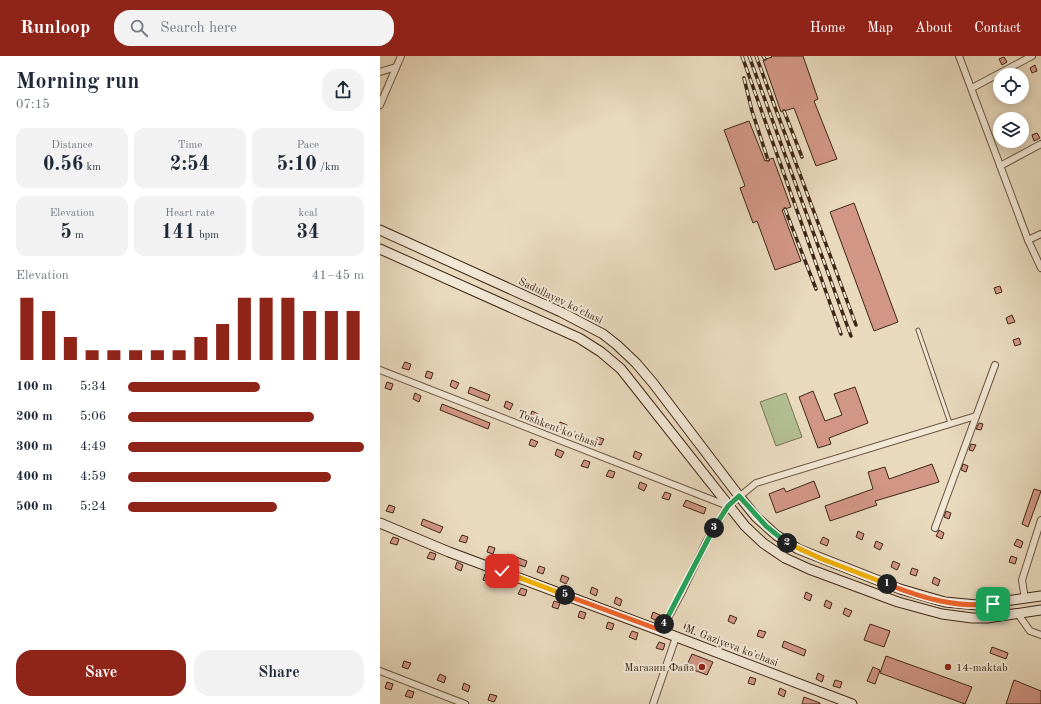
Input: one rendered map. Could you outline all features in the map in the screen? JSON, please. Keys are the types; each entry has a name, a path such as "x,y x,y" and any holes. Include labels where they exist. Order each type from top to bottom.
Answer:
{"main road":[{"name":"Sadullayev ko'chasi","path":"380,230 561,312 603,334 618,346 653,384 739,496 766,526 787,543 822,559 929,599 961,605 976,606 1041,596"},
{"path":"380,249 579,338 601,352 621,369 638,389 745,526 763,543 785,558 809,569 898,602 942,614 972,618 987,618 1041,610"},
{"name":"M. Gaziyeva ko'chasi","path":"380,523 456,554 676,636 852,704"}],"street":[{"path":"380,106 400,56"},
{"path":"960,56 1028,240 1041,268"},
{"path":"972,88 1032,56"},
{"path":"380,72 396,66"},
{"path":"1000,166 1041,144"},
{"path":"1028,240 1041,234"},
{"path":"935,528 995,365"},
{"name":"Toshkent ko'chasi","path":"380,370 728,506"},
{"path":"660,630 683,590 706,542 728,506 756,484 976,416"},
{"path":"1025,599 1022,580 1041,520"},
{"path":"1018,614 1030,631 1041,634"},
{"path":"653,704 676,636"},
{"path":"380,671 465,704"}],"lane":[{"path":"918,330 950,424"}],"green space":[{"path":"786,393 802,437 776,446 760,402"}],"building":[{"path":"771,56 803,56 818,99 814,101 837,159 816,166 794,108 781,112 763,60 772,57"},
{"path":"1004,57 1007,62 1002,65 999,59"},
{"path":"1035,65 1037,71 1032,73 1030,68"},
{"path":"749,121 765,161 773,158 791,207 782,210 801,261 775,270 757,221 753,223 740,188 745,186 724,130"},
{"path":"1037,133 1040,138 1034,141 1032,135"},
{"path":"854,203 898,322 874,331 830,212"},
{"path":"1000,286 1002,292 996,294 994,288"},
{"path":"1012,315 1015,322 1008,324 1006,318"},
{"path":"1019,338 1021,344 1015,346 1013,340"},
{"path":"405,362 411,364 409,370 402,368"},
{"path":"427,371 433,373 431,379 425,377"},
{"path":"452,380 459,383 456,389 450,386"},
{"path":"387,382 393,384 391,390 385,388"},
{"path":"470,387 490,395 488,401 468,393"},
{"path":"855,387 868,423 829,438 831,444 818,448 799,397 813,391 825,421 842,415 834,394"},
{"path":"415,393 421,396 419,402 413,399"},
{"path":"506,401 513,404 510,410 504,407"},
{"path":"442,404 490,423 488,429 440,410"},
{"path":"532,411 538,414 536,420 530,417"},
{"path":"560,422 567,425 564,431 558,428"},
{"path":"979,423 983,424 981,430 976,429"},
{"path":"597,437 604,439 601,445 595,443"},
{"path":"531,439 538,442 535,447 529,445"},
{"path":"971,444 976,445 973,451 969,450"},
{"path":"557,449 564,452 561,458 555,455"},
{"path":"635,451 642,454 639,460 633,457"},
{"path":"584,460 590,462 588,468 581,466"},
{"path":"932,464 939,482 875,501 877,505 830,521 825,506 873,489 868,472 885,467 889,479"},
{"path":"963,464 968,466 966,472 961,470"},
{"path":"609,470 615,472 613,478 606,476"},
{"path":"814,481 820,497 776,513 769,494 784,488 786,492"},
{"path":"640,482 647,485 644,491 638,488"},
{"path":"1034,489 1041,491 1028,527 1022,524"},
{"path":"665,492 671,494 669,500 662,498"},
{"path":"686,500 706,508 704,514 683,506"},
{"path":"389,505 395,507 393,513 386,511"},
{"path":"946,511 951,513 949,519 944,517"},
{"path":"423,519 443,527 440,533 421,525"},
{"path":"939,530 944,533 942,539 936,536"},
{"path":"858,531 864,534 862,540 856,537"},
{"path":"462,535 468,537 466,543 459,541"},
{"path":"393,537 399,539 397,545 390,543"},
{"path":"823,537 829,540 827,546 820,543"},
{"path":"1017,539 1023,542 1021,548 1014,545"},
{"path":"876,541 883,544 880,550 874,547"},
{"path":"489,546 495,548 493,554 487,552"},
{"path":"430,552 436,554 434,560 427,558"},
{"path":"508,554 527,561 525,567 506,560"},
{"path":"1011,556 1017,558 1015,564 1009,562"},
{"path":"893,561 900,564 897,570 891,567"},
{"path":"457,562 463,565 461,571 455,568"},
{"path":"539,566 545,568 543,574 537,572"},
{"path":"912,568 918,570 916,576 910,574"},
{"path":"485,574 492,576 489,582 483,580"},
{"path":"562,575 569,578 566,584 560,581"},
{"path":"934,577 940,580 938,586 932,583"},
{"path":"592,587 598,590 596,596 590,593"},
{"path":"521,588 527,590 525,596 518,594"},
{"path":"806,592 812,595 810,601 804,598"},
{"path":"616,597 622,600 620,606 614,603"},
{"path":"826,600 832,603 830,609 824,606"},
{"path":"554,601 560,603 558,609 552,607"},
{"path":"845,608 852,611 849,617 843,614"},
{"path":"580,611 586,613 584,619 578,617"},
{"path":"653,612 660,615 657,621 651,618"},
{"path":"730,615 737,618 734,624 728,621"},
{"path":"608,622 614,624 612,630 606,628"},
{"path":"687,622 693,625 691,631 684,628"},
{"path":"870,624 890,631 884,647 864,640"},
{"path":"759,630 766,632 763,638 757,636"},
{"path":"632,631 638,633 636,640 629,637"},
{"path":"784,641 806,650 804,656 782,647"},
{"path":"659,642 665,644 663,650 656,648"},
{"path":"992,647 1008,653 1006,659 990,653"},
{"path":"692,654 713,662 707,675 686,667"},
{"path":"886,656 972,687 965,704 880,673"},
{"path":"404,661 411,663 408,669 402,667"},
{"path":"873,667 880,670 875,684 867,681"},
{"path":"818,673 824,676 822,682 816,679"},
{"path":"440,674 446,677 444,683 437,680"},
{"path":"750,677 756,679 754,685 748,683"},
{"path":"835,680 842,682 840,688 833,686"},
{"path":"1014,680 1041,691 1041,704 1006,704"},
{"path":"387,682 393,684 391,690 385,688"},
{"path":"464,683 470,686 468,692 462,689"},
{"path":"780,688 786,691 784,697 778,694"},
{"path":"408,690 414,692 412,698 405,696"},
{"path":"490,694 497,696 494,702 488,700"},
{"path":"804,697 820,703 820,704 802,704"}],"railway":[{"path":"742,56 841,334"},
{"path":"749,56 851,336"},
{"path":"756,56 856,325"},
{"path":"744,78 752,111 768,160"},
{"path":"784,111 802,157"},
{"path":"785,209 816,289"}],"place":[{"name":"Магазин Файз","path":"702,667"},
{"name":"14-maktab","path":"948,667"}],"route":[{"path":"502,571 660,630 683,590 706,542 728,506 739,496 756,517 776,535 798,549 929,599 961,605 976,606 993,604"}]}
